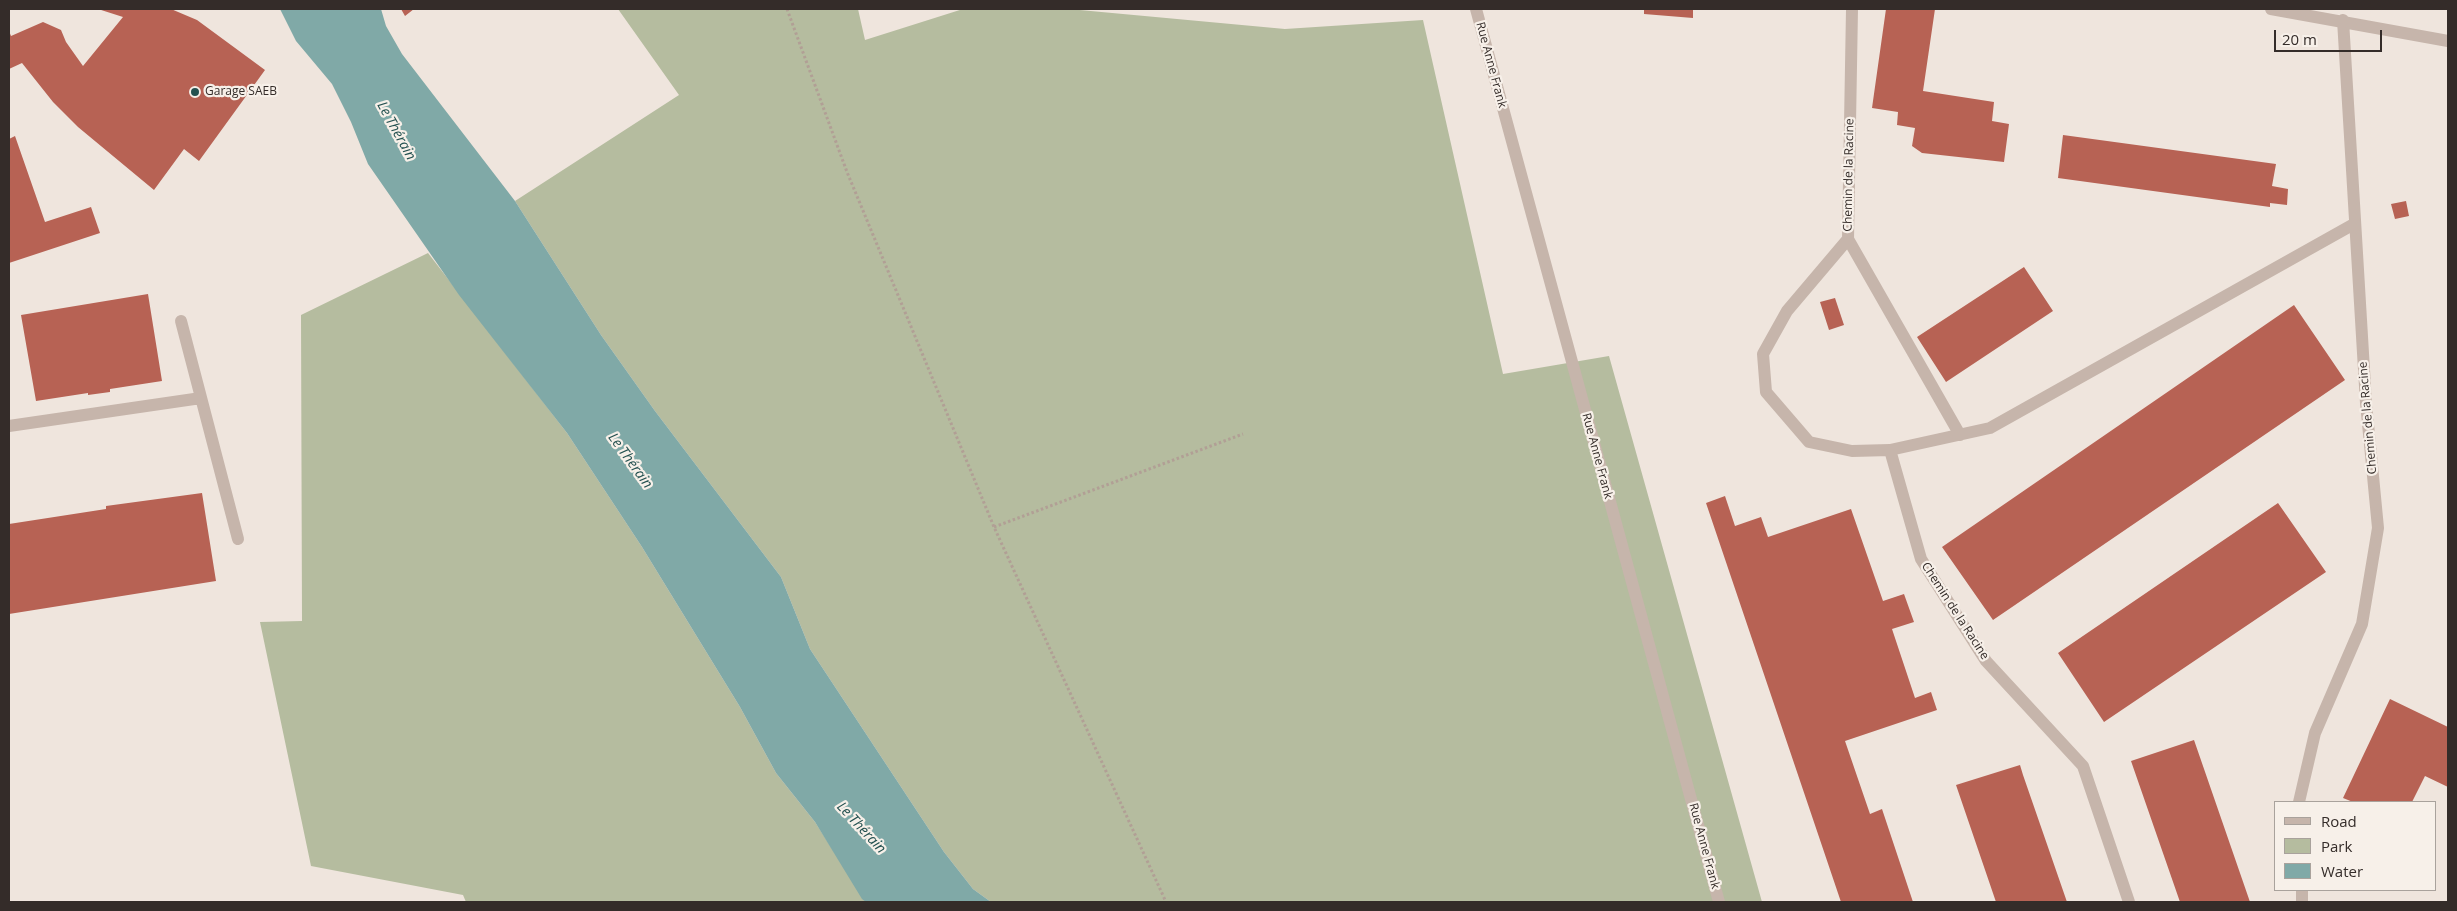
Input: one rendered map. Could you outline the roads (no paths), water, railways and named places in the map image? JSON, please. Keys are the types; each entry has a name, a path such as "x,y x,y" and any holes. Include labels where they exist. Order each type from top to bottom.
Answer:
{"street":[{"name":"Rue Anne Frank","path":"1476,9 1719,902"},
{"name":"Chemin de la Racine","path":"1852,9 1848,239 1786,311 1763,354 1766,392 1809,442 1852,451 1890,450 1921,559 1986,661 2083,766 2129,902"},
{"path":"2270,9 2343,20 2448,41"},
{"name":"Chemin de la Racine","path":"2299,801 2315,733 2362,624 2378,528 2366,403 2343,20"},
{"path":"1890,450 1990,428 2354,224"},
{"path":"1848,239 1960,435"},
{"path":"181,321 238,539"},
{"path":"9,426 201,398"}],"water":[{"name":"Le Thérain","path":"280,9 381,9 386,26 402,54 515,201 601,335 655,411 781,577 810,649 944,852 973,889 991,902 866,902 862,899 815,822 776,773 740,707 642,547 567,433 459,295 368,164 351,122 332,84 296,41"}],"place":[{"name":"Garage SAEB","path":"195,92"}]}
